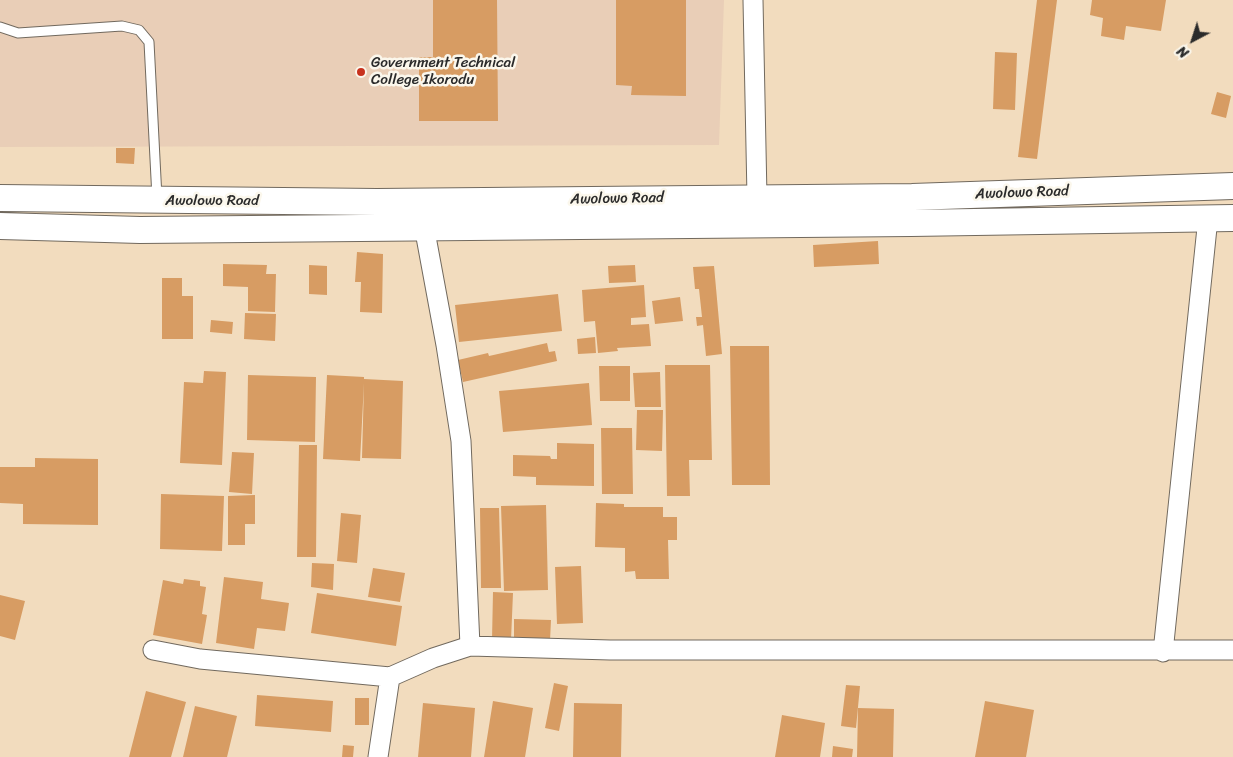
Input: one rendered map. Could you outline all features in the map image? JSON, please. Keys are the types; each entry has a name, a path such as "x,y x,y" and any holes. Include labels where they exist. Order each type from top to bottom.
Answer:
{"main road":[{"name":"Awolowo Road","path":"0,198 377,202 912,197 1233,186"},
{"name":"Awolowo Road","path":"0,226 140,230 911,223 1220,218"}],"street":[{"path":"753,0 757,197"},
{"path":"1163,652 1220,218"},
{"path":"424,226 446,345 460,441 470,646"},
{"path":"153,650 200,659 390,677 432,658 470,646 610,650 1163,652 1233,650"},
{"path":"378,757 390,677"}],"lane":[{"path":"0,27 18,33 122,26 139,30 149,42 158,200"}],"shaded area":[{"name":"Government Technical College Ikorodu","path":"0,0 724,0 719,145 0,147"}],"building":[{"path":"433,0 497,0 498,121 419,121 419,57 433,57"},
{"path":"616,0 686,0 686,96 631,95 632,86 616,85"},
{"path":"1037,0 1057,0 1037,159 1018,157"},
{"path":"1092,0 1166,0 1161,31 1126,26 1124,40 1101,36 1103,18 1090,15"},
{"path":"995,52 1017,53 1015,110 993,109"},
{"path":"1217,92 1231,96 1226,118 1211,114"},
{"path":"116,148 135,148 134,164 116,163"},
{"path":"878,241 879,264 814,267 813,245"},
{"path":"357,252 383,254 382,313 360,312 361,282 355,282"},
{"path":"223,264 267,265 266,274 276,274 275,312 248,311 248,287 223,286"},
{"path":"309,265 327,266 327,295 309,294"},
{"path":"635,265 636,282 609,283 608,266"},
{"path":"714,266 722,354 706,356 703,325 697,326 696,317 702,317 699,289 695,289 693,267"},
{"path":"162,278 182,278 182,296 193,296 193,339 162,339"},
{"path":"644,285 646,317 631,318 631,325 649,324 651,346 617,348 618,351 598,353 595,321 584,322 582,290"},
{"path":"558,294 562,331 459,342 455,305"},
{"path":"680,297 683,321 655,324 652,301"},
{"path":"245,313 276,314 275,341 244,339"},
{"path":"211,320 233,322 232,334 210,332"},
{"path":"595,337 596,353 578,354 577,339"},
{"path":"547,343 549,352 555,351 557,361 463,382 458,360 488,353 489,356"},
{"path":"730,346 769,346 770,485 732,485"},
{"path":"665,365 710,365 712,460 689,460 690,496 667,496"},
{"path":"599,366 630,366 630,401 600,401"},
{"path":"204,371 226,372 222,465 180,463 184,382 203,383"},
{"path":"660,372 661,407 635,407 633,373"},
{"path":"248,375 316,377 315,442 247,440"},
{"path":"327,375 403,381 401,459 362,458 364,383 360,461 323,459"},
{"path":"589,383 592,425 503,432 499,391"},
{"path":"637,410 663,410 662,451 636,450"},
{"path":"601,428 632,428 633,494 602,494"},
{"path":"557,443 594,444 594,486 536,485 536,477 513,476 513,455 550,456 551,459 557,459"},
{"path":"299,445 317,445 316,557 297,557"},
{"path":"232,452 254,453 252,494 229,492"},
{"path":"35,458 98,459 98,525 23,524 23,504 0,503 0,467 35,467"},
{"path":"161,494 224,496 222,551 160,549"},
{"path":"255,495 255,524 245,524 245,545 228,545 228,496"},
{"path":"596,503 624,504 624,507 663,507 663,517 677,517 677,540 668,540 669,579 636,579 635,571 625,572 625,548 595,547"},
{"path":"546,505 548,590 504,591 501,506"},
{"path":"480,508 499,508 501,588 481,588"},
{"path":"341,513 361,515 357,563 337,561"},
{"path":"312,563 334,564 333,590 311,587"},
{"path":"581,566 583,623 557,624 555,567"},
{"path":"373,568 405,573 400,602 368,597"},
{"path":"224,577 263,582 261,599 289,603 285,631 257,628 254,649 216,643"},
{"path":"184,579 200,581 200,586 206,587 202,614 207,615 202,644 153,635 163,580 183,584"},
{"path":"493,592 513,593 511,640 492,640"},
{"path":"317,593 402,606 396,646 311,633"},
{"path":"0,595 25,601 15,640 0,636"},
{"path":"514,619 551,620 550,641 514,640"},
{"path":"554,683 568,686 559,731 545,728"},
{"path":"846,685 860,686 856,728 841,726"},
{"path":"146,691 186,702 171,757 129,757"},
{"path":"257,695 333,701 331,732 255,726"},
{"path":"355,698 369,698 369,725 355,725"},
{"path":"493,701 533,708 525,757 484,757"},
{"path":"985,701 1034,710 1026,757 975,757"},
{"path":"423,703 475,708 471,757 418,757"},
{"path":"574,703 622,704 621,757 573,757"},
{"path":"195,706 237,716 227,757 183,757"},
{"path":"858,708 894,709 893,757 857,757"},
{"path":"782,715 825,723 820,757 775,757"},
{"path":"343,745 354,746 353,757 342,757"},
{"path":"833,746 853,749 852,757 832,757"}],"place":[{"name":"Government Technical College Ikorodu","path":"361,72"}]}
